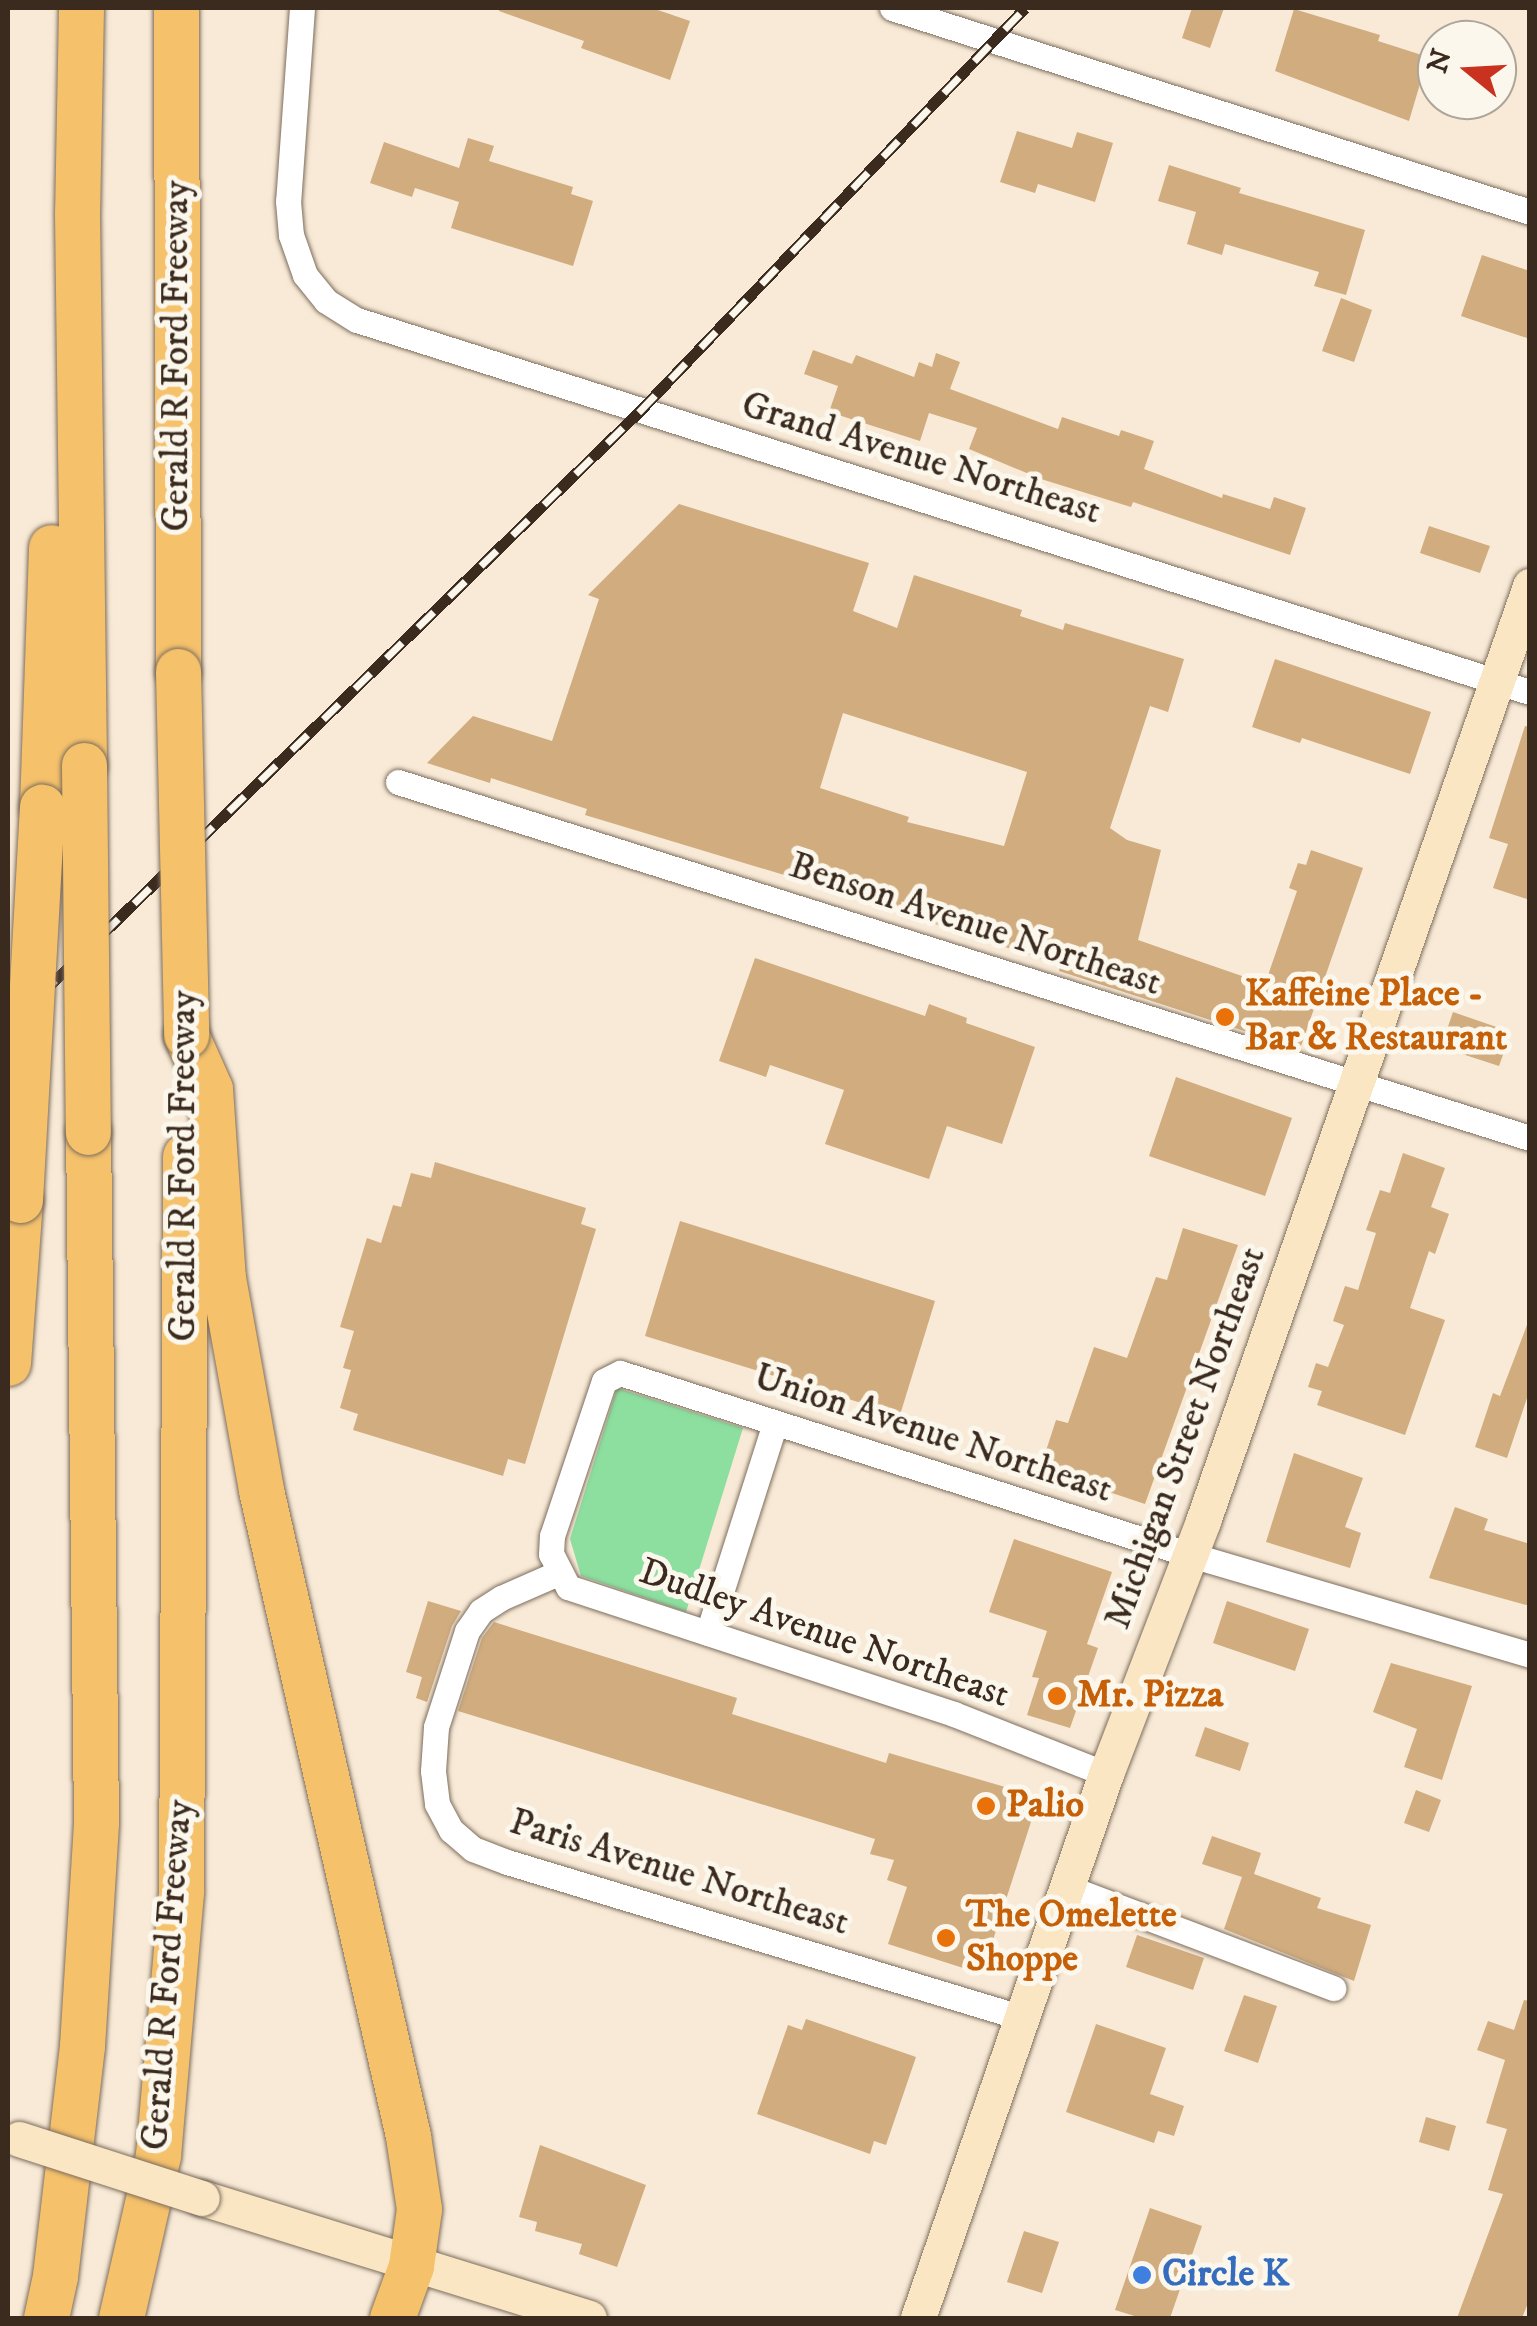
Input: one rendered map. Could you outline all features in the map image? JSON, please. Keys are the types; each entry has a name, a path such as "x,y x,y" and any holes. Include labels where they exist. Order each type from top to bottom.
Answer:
{"highway":[{"path":"46,2318 55,2276 82,2046 96,1822 77,212 81,8"},
{"name":"Gerald R Ford Freeway","path":"121,2318 158,2156 181,1892 186,1035 178,671 176,8"},
{"path":"8,1364 42,806 51,595 52,400 77,212"},
{"path":"186,1035 210,1089 223,1278 261,1490 408,2136 418,2208 411,2266 392,2318"}],"main road":[{"name":"Michigan Street Northeast","path":"918,2318 1106,1774 1192,1555 1357,1086 1513,686 1530,586"},
{"path":"13,2137 411,2266 588,2318"}],"street":[{"name":"Grand Avenue Northeast","path":"302,8 288,201 291,235 304,276 326,301 356,320 1513,686"},
{"path":"902,9 1530,212"},
{"name":"Benson Avenue Northeast","path":"398,782 1530,1138"},
{"name":"Union Avenue Northeast","path":"558,1573 551,1554 552,1536 604,1381 620,1373 1192,1555 1530,1655"},
{"path":"708,1633 775,1423"},
{"name":"Dudley Avenue Northeast","path":"558,1573 568,1586 954,1714 1106,1774"},
{"name":"Paris Avenue Northeast","path":"558,1573 480,1611 467,1631 436,1727 433,1771 437,1804 451,1830 473,1848 507,1862 1022,2018"},
{"path":"1067,1887 1332,1988"}],"green space":[{"path":"617,1388 743,1428 686,1612 581,1576 570,1539"}],"building":[{"path":"499,8 652,8 690,21 670,80 581,48 584,41"},
{"path":"1192,8 1224,8 1210,48 1182,38"},
{"path":"1294,9 1380,35 1378,41 1417,53 1417,94 1409,121 1275,71"},
{"path":"1017,131 1072,148 1077,132 1113,143 1095,202 1038,184 1035,193 1000,182"},
{"path":"468,138 494,146 489,161 573,187 571,194 593,201 573,266 451,228 459,202 415,188 412,197 370,183 384,142 459,168"},
{"path":"1169,165 1241,188 1239,193 1365,230 1346,295 1314,286 1319,272 1225,244 1222,255 1187,244 1196,212 1158,201"},
{"path":"1482,255 1530,271 1530,339 1461,316"},
{"path":"1341,298 1372,310 1354,362 1322,351"},
{"path":"813,350 852,364 856,355 914,377 919,362 932,367 936,353 960,362 950,389 1058,429 1062,417 1119,436 1121,430 1154,441 1144,469 1222,498 1223,494 1270,509 1274,497 1306,508 1290,555 1133,502 1131,507 1041,479 969,449 977,428 929,413 920,441 829,412 838,386 804,374"},
{"path":"679,504 869,563 853,611 897,628 914,575 1022,610 1020,616 1063,630 1065,623 1184,659 1168,712 1150,706 1110,828 1127,840 1161,850 1138,940 1265,984 1297,891 1289,888 1298,863 1306,865 1311,850 1363,868 1300,1049 1059,971 1060,965 926,921 927,918 585,815 587,809 491,778 490,783 427,763 473,716 552,741 599,599 588,595","holes":["843,713 1027,772 1004,846 907,822 909,817 820,788"]},
{"path":"1429,526 1490,546 1480,573 1420,553"},
{"path":"1275,659 1431,712 1410,774 1302,738 1300,743 1252,727"},
{"path":"1525,726 1530,727 1530,900 1493,888 1508,844 1489,838"},
{"path":"755,958 925,1016 929,1004 967,1018 966,1023 1035,1047 1002,1144 947,1126 929,1179 825,1144 844,1090 770,1065 766,1077 719,1061"},
{"path":"1453,1012 1511,1032 1499,1066 1456,1052 1459,1043 1444,1038"},
{"path":"1176,1077 1292,1118 1265,1196 1149,1156"},
{"path":"1403,1153 1445,1168 1431,1207 1449,1214 1435,1254 1429,1251 1410,1308 1445,1320 1405,1435 1317,1405 1322,1391 1308,1387 1316,1363 1328,1367 1344,1325 1333,1321 1345,1286 1358,1290 1376,1233 1366,1230 1380,1190 1390,1193"},
{"path":"435,1162 586,1208 581,1224 596,1229 525,1464 508,1459 503,1476 353,1430 358,1414 340,1408 351,1370 343,1368 354,1331 340,1327 367,1238 381,1243 393,1205 401,1207 411,1173 431,1178"},
{"path":"680,1221 935,1301 900,1415 645,1336"},
{"path":"1183,1228 1238,1245 1145,1504 1040,1469 1056,1420 1068,1423 1094,1347 1127,1358 1156,1277 1167,1280"},
{"path":"1527,1325 1530,1389 1507,1458 1475,1447 1493,1393 1500,1396"},
{"path":"1294,1453 1363,1478 1345,1527 1361,1533 1350,1568 1266,1542"},
{"path":"1455,1507 1488,1519 1484,1530 1530,1544 1530,1606 1429,1578"},
{"path":"1014,1539 1112,1572 1087,1644 1098,1648 1070,1728 1027,1715 1039,1678 1032,1677 1047,1631 989,1612"},
{"path":"428,1601 461,1611 452,1626 427,1702 416,1698 422,1677 406,1672"},
{"path":"1227,1601 1309,1629 1295,1671 1213,1643"},
{"path":"494,1622 737,1698 732,1714 886,1763 889,1753 1039,1797 982,1974 888,1944 907,1887 887,1880 894,1860 870,1854 875,1839 458,1711 482,1638"},
{"path":"1391,1663 1472,1686 1442,1780 1404,1767 1417,1729 1373,1712"},
{"path":"1205,1727 1249,1743 1240,1771 1195,1756"},
{"path":"1416,1790 1441,1800 1429,1832 1404,1823"},
{"path":"1212,1836 1261,1853 1254,1874 1321,1898 1317,1908 1371,1925 1354,1981 1224,1929 1242,1877 1202,1864"},
{"path":"1137,1935 1204,1958 1193,1990 1126,1967"},
{"path":"1244,1995 1277,2006 1258,2063 1224,2051"},
{"path":"1524,2000 1530,2001 1530,2298 1522,2318 1457,2318 1503,2194 1488,2190 1507,2129 1486,2123 1505,2060 1477,2050 1488,2021 1514,2030"},
{"path":"806,2019 916,2057 886,2145 874,2141 870,2154 757,2114 788,2025 802,2030"},
{"path":"1096,2024 1166,2048 1150,2094 1184,2106 1174,2136 1158,2131 1154,2143 1066,2112"},
{"path":"1426,2117 1456,2126 1449,2151 1419,2142"},
{"path":"540,2145 646,2185 617,2267 579,2254 582,2244 535,2231 537,2222 519,2217"},
{"path":"1150,2208 1202,2226 1170,2318 1141,2318 1115,2310"},
{"path":"1024,2231 1059,2242 1042,2293 1007,2282"}],"railway":[{"path":"8,1026 640,411 1025,8"}],"place":[{"name":"Kaffeine Place - Bar & Restaurant","path":"1225,1017"},
{"name":"Mr. Pizza","path":"1057,1696"},
{"name":"Palio","path":"986,1806"},
{"name":"The Omelette Shoppe","path":"946,1938"},
{"name":"Circle K","path":"1142,2275"}]}
